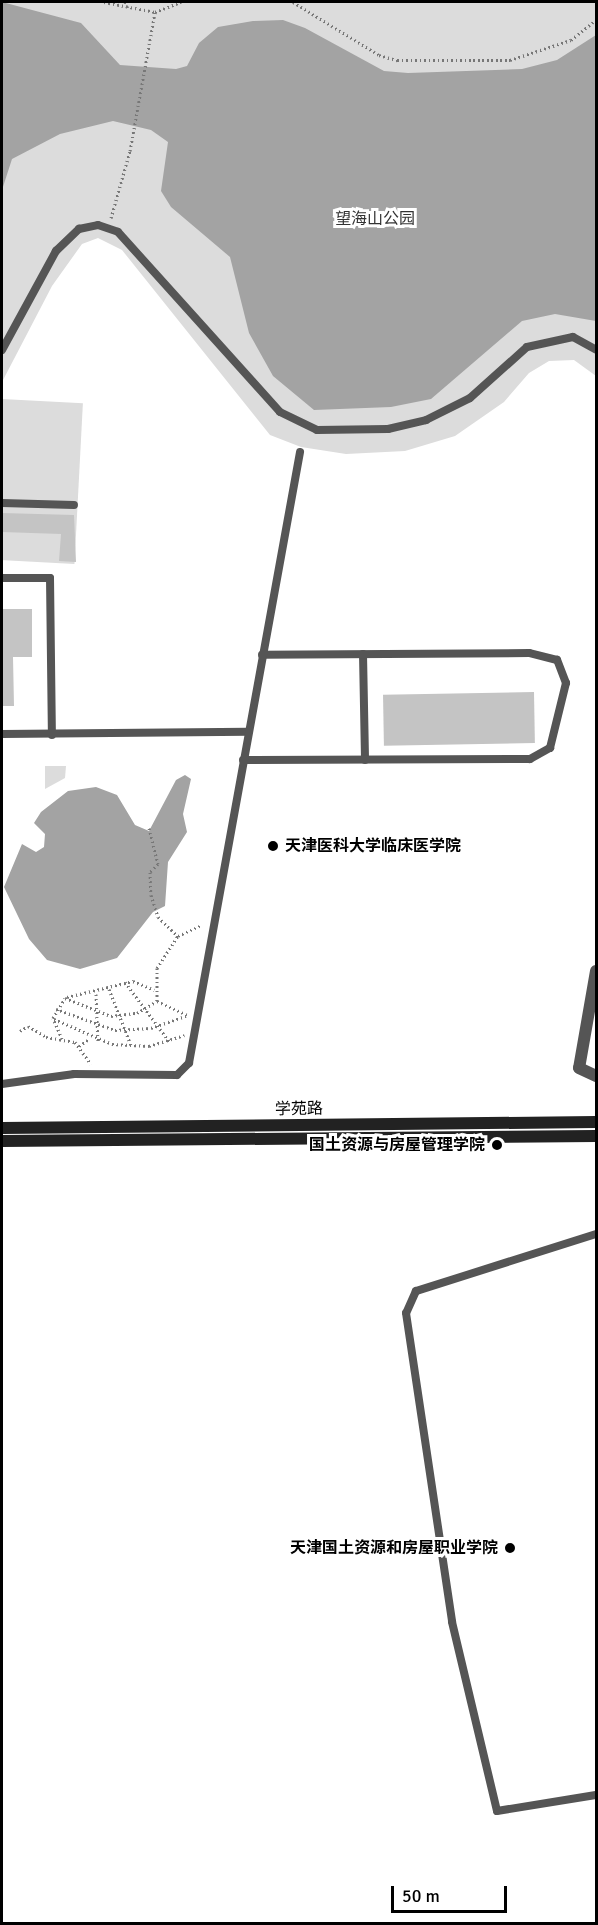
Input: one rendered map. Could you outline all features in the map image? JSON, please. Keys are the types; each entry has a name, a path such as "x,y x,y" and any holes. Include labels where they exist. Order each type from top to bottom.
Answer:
{"street":[{"path":"597,970 579,1068 597,1076"},
{"name":"学苑路","path":"2,1128 597,1122"},
{"name":"学苑路","path":"2,1141 597,1136"}],"lane":[{"path":"2,350 56,251 79,229 108,228 118,232 157,273 280,412 317,430 388,429 426,420 470,398 527,347 573,337 597,350"},
{"path":"2,1084 92,1074 182,1073 195,1031 300,452"},
{"path":"2,503 74,505"},
{"path":"2,578 50,578 52,735"},
{"path":"243,760 543,756 555,736 566,683 557,660 529,653 262,655"},
{"path":"363,654 364,760"},
{"path":"2,734 248,732"},
{"path":"597,1234 416,1291 406,1313 452,1622 497,1811 597,1796"}],"path":[{"path":"104,2 128,9 155,12 181,2"},
{"path":"125,2 128,9"},
{"path":"294,2 379,55 397,60 510,60 571,40 597,20"},
{"path":"108,228 130,151 150,52 155,12"},
{"path":"149,828 158,864 150,872 158,917 177,936"},
{"path":"157,1001 154,974 177,936 197,925 214,925"},
{"path":"62,1039 52,1018 65,998 96,994 124,982 141,982 155,991"},
{"path":"124,982 169,1041"},
{"path":"109,989 131,1046"},
{"path":"96,994 98,1043"},
{"path":"65,998 97,1013 120,1017 145,1010 157,1001"},
{"path":"157,1001 188,1015"},
{"path":"56,1009 98,1027 125,1030 158,1027 198,1011"},
{"path":"52,1018 98,1043 131,1046 169,1041 195,1031"},
{"path":"20,1031 28,1026 79,1046 92,1074"},
{"path":"79,1046 89,1039"}],"green space":[{"name":"望海山公园","path":"2,2 596,2 596,376 574,360 549,361 529,373 504,402 455,436 405,451 346,454 301,447 270,435 122,250 98,238 82,244 52,286 2,382"},
{"path":"2,399 83,403 74,564 2,560"},
{"path":"45,766 66,766 65,778 45,789"}],"shaded area":[{"name":"望海山公园","path":"2,2 81,23 120,65 176,69 187,66 199,43 218,27 253,21 283,20 305,28 384,71 408,73 522,69 557,60 596,35 596,321 555,314 522,321 431,399 391,407 314,410 273,376 249,333 230,257 171,207 161,191 168,142 151,130 113,121 60,134 12,159 2,190"},
{"path":"185,775 191,779 183,814 187,832 168,862 165,906 153,912 117,958 80,969 47,960 29,939 4,887 22,844 36,852 44,847 45,834 34,823 41,812 68,791 96,787 117,795 135,825 149,831 176,780"}],"building":[{"path":"2,513 74,515 76,562 59,561 61,534 2,532"},
{"path":"2,609 32,609 32,657 13,657 14,706 2,706"},
{"path":"534,692 535,743 384,746 383,695"}],"place":[{"name":"天津医科大学临床医学院","path":"273,846"},
{"name":"国土资源与房屋管理学院","path":"497,1145"},
{"name":"天津国土资源和房屋职业学院","path":"510,1548"}]}
